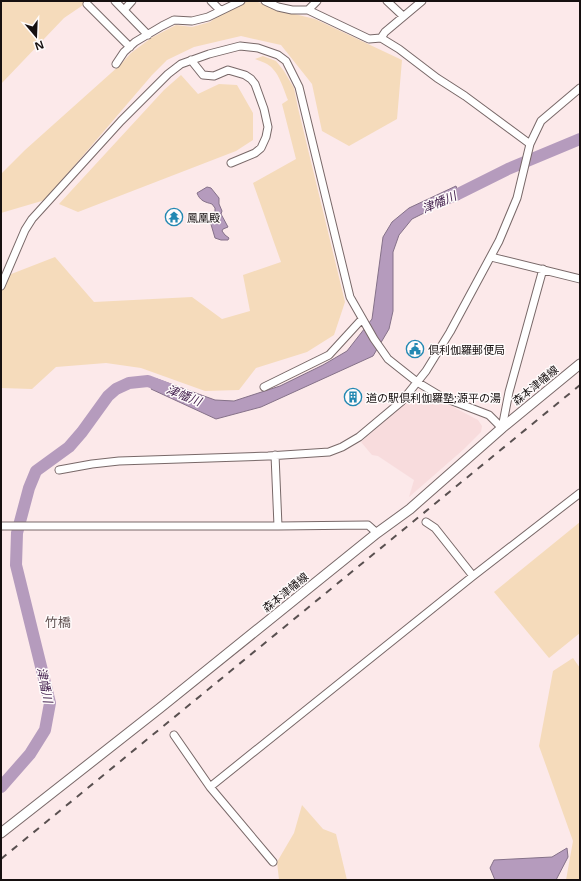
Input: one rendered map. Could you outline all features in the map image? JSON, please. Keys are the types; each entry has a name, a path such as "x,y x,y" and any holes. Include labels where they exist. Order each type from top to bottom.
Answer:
{"main road":[{"name":"森本津幡線","path":"1,832 166,703 377,533 410,509 502,428 580,364"}],"street":[{"path":"115,1 148,35"},
{"path":"124,10 132,1"},
{"path":"211,1 220,10"},
{"path":"116,64 124,52 130,47 174,20 199,20 241,1"},
{"path":"265,1 278,7 292,10 308,10 369,39 380,38 399,49 530,144"},
{"path":"308,10 317,1"},
{"path":"388,1 403,16"},
{"path":"380,38 403,16 422,1"},
{"path":"87,4 130,47"},
{"path":"1,286 25,230 42,206 168,74 180,64 191,60 240,46 258,48 278,55 286,61 299,87 350,297 374,339 388,358 417,382 442,397 489,415 502,428"},
{"path":"191,60 204,75 214,76 228,70 246,75 252,79 255,84 268,127 266,137 261,148 255,153 231,163"},
{"path":"59,470 119,461 329,452 360,437 402,401 417,382 450,332 499,241 517,198 530,144 541,120 580,88"},
{"path":"491,257 580,279"},
{"path":"502,428 509,392 543,269"},
{"path":"264,387 329,355 362,319"},
{"path":"275,455 278,526"},
{"path":"210,787 473,576 580,493"},
{"path":"426,522 435,528 473,576"},
{"path":"1,526 368,525 377,533"},
{"path":"174,735 210,787 273,862"}],"shaded area":[{"path":"1,1 89,1 64,18 1,84"},
{"path":"255,1 286,12 315,19 402,60 397,119 349,146 322,131 312,84 281,45 241,36 194,47 167,60 152,75 45,200 1,213 1,174 25,150 120,65 131,53 151,38 176,25 192,27 210,22 233,7 246,2"},
{"path":"263,56 276,61 294,88 345,302 334,335 307,352 256,368 239,390 205,391 141,368 106,363 56,367 32,389 1,388 1,278 55,257 94,302 192,297 222,319 250,311 243,275 281,262 253,183 296,159 282,104 288,100 275,71 267,64 255,59"},
{"path":"181,75 198,94 219,84 237,85 253,113 253,140 236,151 78,212 59,204 164,90"},
{"path":"421,393 428,394 478,420 482,426 481,432 464,449 409,497 414,480 378,456 372,455 361,442 413,396"},
{"path":"580,522 580,633 549,658 494,592"},
{"path":"573,658 580,668 580,880 566,880 573,841 539,746 553,671"},
{"path":"302,805 323,829 336,834 347,880 279,880 277,862 294,833"}],"water":[{"path":"456,186 460,199 432,209 412,219 399,235 393,252 393,311 389,329 373,356 261,407 216,419 151,389 157,379 215,400 234,401 280,386 323,365 347,351 372,319 383,237 392,222 409,208"},
{"path":"207,187 211,188 219,198 219,204 222,211 221,214 228,227 222,231 229,238 228,240 215,238 210,221 215,215 215,208 212,204 205,202 198,196 197,193"},
{"path":"567,848 568,857 556,880 495,880 490,868 494,860 552,857"}],"waterway":[{"name":"津幡川","path":"445,199 508,169 580,139"},
{"name":"津幡川","path":"1,787 30,754 45,730 50,703 16,565 17,533 29,488 36,471 69,447 82,432 108,396 116,389 129,383 148,381 169,389"}],"railway":[{"path":"1,859 580,385"}],"place":[{"name":"鳳凰殿","path":"174,217"},
{"name":"倶利伽羅郵便局","path":"415,349"},
{"name":"道の駅倶利伽羅塾;源平の湯","path":"353,397"}],"district":[{"name":"竹橋","path":"58,622"}]}
